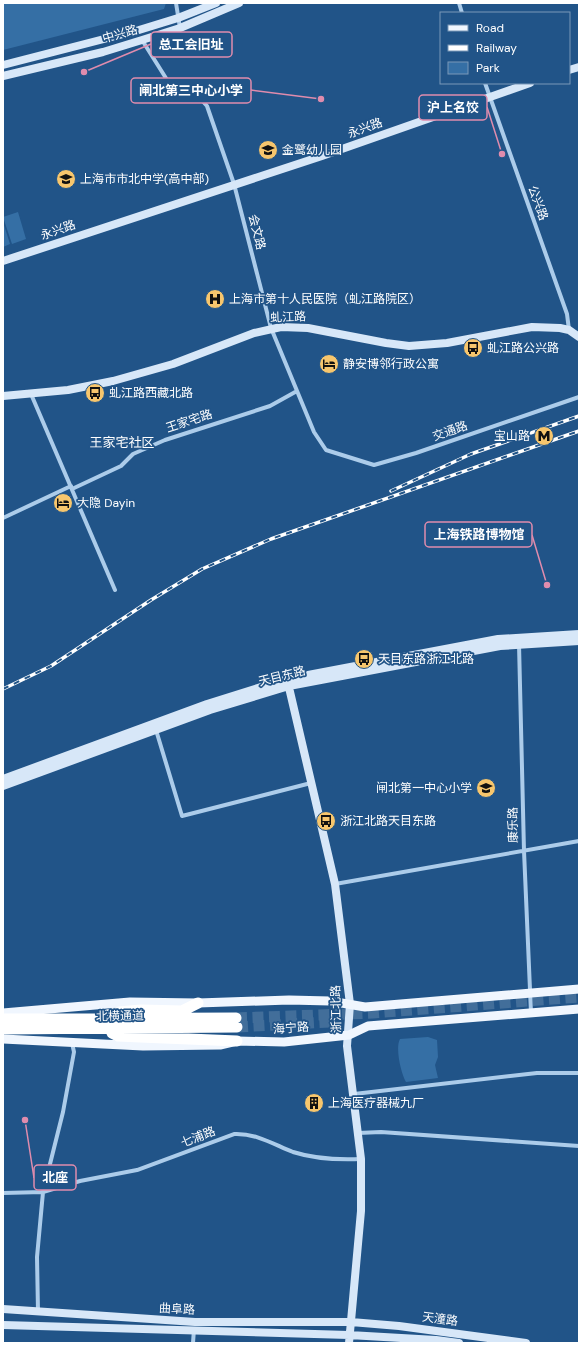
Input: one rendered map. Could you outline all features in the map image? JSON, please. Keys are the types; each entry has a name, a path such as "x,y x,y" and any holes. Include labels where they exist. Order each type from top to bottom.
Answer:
{"highway":[{"path":"87,1019 119,1012 182,1011 198,1003"},
{"name":"北横通道","path":"3,1019 54,1024 105,1029 236,1022 87,1019 54,1024 3,1029"},
{"path":"105,1029 118,1036 237,1041"}],"main road":[{"name":"中兴路","path":"3,65 112,38 178,18 216,3"},
{"name":"中兴路","path":"3,76 104,52 180,28 239,3"},
{"name":"永兴路","path":"3,262 322,156 527,84"},
{"name":"虬江路","path":"3,396 68,390 113,381 173,364 271,328 308,328 386,343 416,346 447,343 532,328 554,327 568,330 579,337"},
{"name":"天目东路","path":"519,641 579,634"},
{"name":"天目东路","path":"3,779 208,704 288,682 498,639 519,641 579,641"},
{"name":"天目东路","path":"3,786 288,682"},
{"name":"浙江北路","path":"288,682 335,884 350,1004 349,1035 347,1046 361,1159 360,1234 349,1339"},
{"path":"3,1013 130,1002 198,1003 289,1000 330,1001 365,1007 579,989"},
{"name":"海宁路","path":"3,1039 142,1046 220,1045 237,1041 284,1042 349,1035 368,1026 579,1009"},
{"name":"曲阜路","path":"3,1309 195,1322 351,1322"},
{"name":"天潼路","path":"351,1322 399,1326 526,1343"},
{"name":"曲阜路","path":"3,1325 194,1331 349,1339"},
{"name":"天潼路","path":"349,1339 436,1340 459,1343"}],"street":[{"path":"176,3 180,28"},
{"name":"会文路","path":"142,40 169,83 197,95 204,101 234,184 271,328 314,432 326,450"},
{"name":"公兴路","path":"485,84 567,314 568,330"},
{"name":"王家宅路","path":"3,518 124,465 133,454 164,440 270,406 297,391"},
{"path":"31,394 115,590"},
{"name":"交通路","path":"326,450 374,465 416,453 579,397"},
{"name":"康乐路","path":"519,641 524,852 531,1013"},
{"path":"156,730 182,816 312,782"},
{"path":"335,884 524,852 579,841"},
{"path":"38,1311 37,1257 43,1192 63,1112 74,1052 72,1042"},
{"path":"354,1094 537,1073 579,1073"},
{"path":"358,1132 381,1132 579,1146"},
{"name":"七浦路","path":"3,1193 43,1192 80,1182 137,1170 234,1134 248,1134 293,1152 314,1157 344,1160 361,1159"},
{"path":"192,1343 195,1322"}],"green space":[{"path":"3,3 166,3 164,9 3,50"},
{"path":"18,212 26,239 12,244 3,217"},
{"path":"3,222 10,244 3,247"},
{"path":"428,1037 437,1040 438,1057 435,1065 438,1078 406,1082 399,1060 398,1048 400,1039"}],"tunnel":[{"path":"236,1018 373,1013 579,997"},
{"path":"237,1027 330,1022"}],"railway":[{"path":"391,491 471,454 579,416"},
{"path":"3,689 51,666 151,600 202,569 271,539 579,431"}],"place":[{"name":"总工会旧址","path":"84,72"},
{"name":"闸北第三中心小学","path":"321,99"},
{"name":"金鹭幼儿园","path":"268,150"},
{"name":"沪上名饺","path":"502,154"},
{"name":"上海市市北中学(高中部)","path":"66,179"},
{"name":"上海市第十人民医院（虬江路院区）","path":"215,299"},
{"name":"虬江路公兴路","path":"473,348"},
{"name":"静安博邻行政公寓","path":"329,364"},
{"name":"虬江路西藏北路","path":"95,393"},
{"name":"宝山路","path":"544,436"},
{"name":"大隐 Dayin","path":"63,503"},
{"name":"上海铁路博物馆","path":"547,585"},
{"name":"天目东路浙江北路","path":"364,659"},
{"name":"闸北第一中心小学","path":"486,788"},
{"name":"浙江北路天目东路","path":"326,821"},
{"name":"上海医疗器械九厂","path":"314,1103"},
{"name":"北座","path":"25,1120"}],"district":[{"name":"王家宅社区","path":"122,442"}]}
